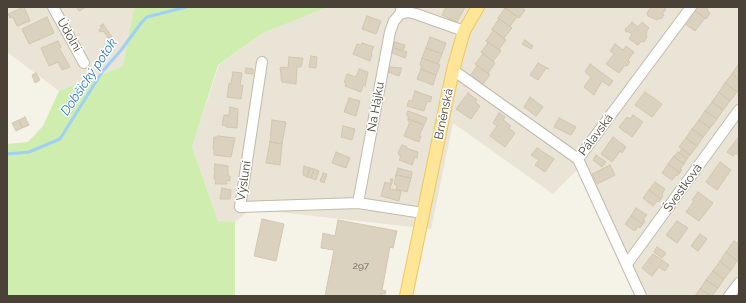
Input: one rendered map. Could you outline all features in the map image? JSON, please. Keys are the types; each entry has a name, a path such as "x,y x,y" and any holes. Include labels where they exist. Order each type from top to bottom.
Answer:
{"main road":[{"name":"Brněnská","path":"406,296 453,70 464,31 478,7"}],"street":[{"name":"Údolní","path":"53,7 84,63"},
{"name":"Pálavská","path":"453,70 578,159 691,7"},
{"path":"401,10 464,31"},
{"name":"Na Hájku","path":"358,203 390,32 394,21 401,10"},
{"name":"Výsluní","path":"262,62 240,206 358,203"},
{"name":"Švestková","path":"626,264 739,110"},
{"path":"578,159 641,296"},
{"path":"358,203 422,219"},
{"path":"730,296 739,283"}],"shaded area":[{"path":"7,7 134,7 123,66 59,91 7,52"},
{"path":"328,7 739,7 739,296 643,296 582,165 553,194 453,123 431,229 251,209 235,222 218,221 192,147 219,65 263,33"}],"green space":[{"path":"134,7 328,7 263,33 218,65 192,147 218,221 235,222 235,296 7,296 7,144 28,142 43,126 59,91 123,66"}],"building":[{"path":"24,7 30,21 17,26 13,17 10,18 8,14"},
{"path":"77,7 86,7 79,11"},
{"path":"446,7 465,7 457,22 442,15"},
{"path":"504,7 522,7 525,10 519,18"},
{"path":"651,7 663,7 666,9 662,14 664,15 661,19 659,18 657,20 648,16 647,13"},
{"path":"696,7 708,7 707,9 710,14 706,19 694,10"},
{"path":"505,8 517,17 510,26 512,28 498,18"},
{"path":"694,10 705,18 695,31 684,23"},
{"path":"367,16 381,21 376,34 362,29"},
{"path":"47,17 54,33 29,44 22,29"},
{"path":"498,18 512,28 504,38 506,40 492,29 499,19"},
{"path":"632,22 638,27 642,22 649,28 646,32 647,37 644,42 642,41 638,45 629,39 632,34 626,32 625,29"},
{"path":"103,24 112,37 108,40 108,37 103,31 100,32 99,30 102,27 100,26"},
{"path":"492,29 506,40 499,49 501,51 486,41 493,31"},
{"path":"430,37 446,43 442,54 426,48"},
{"path":"525,40 533,46 531,49 522,44"},
{"path":"58,41 61,47 59,48 70,67 62,70 58,62 49,66 41,48"},
{"path":"486,41 501,51 493,61 495,63 481,52 488,43"},
{"path":"395,42 405,45 403,51 393,47"},
{"path":"362,43 374,47 370,61 353,54 357,44 361,45"},
{"path":"615,44 623,50 626,46 634,52 628,60 630,62 627,66 625,65 619,73 606,64 614,54 610,51"},
{"path":"394,48 407,52 405,58 392,53"},
{"path":"426,48 442,54 438,64 422,58"},
{"path":"481,52 495,63 488,73 490,75 475,64 483,54"},
{"path":"311,56 317,57 316,68 309,67"},
{"path":"289,57 303,58 301,67 297,67 296,84 282,82 281,79 280,68 288,68"},
{"path":"422,58 440,65 436,75 421,69 422,66 420,65"},
{"path":"538,63 549,69 546,68 538,80 530,75"},
{"path":"475,64 490,75 482,85 470,76 477,66"},
{"path":"590,64 613,81 609,86 602,81 594,95 584,87 591,77 585,72"},
{"path":"738,65 739,66 739,80 732,74"},
{"path":"390,67 402,68 399,76 388,72"},
{"path":"246,68 253,69 253,74 245,73"},
{"path":"359,69 368,72 365,86 363,85 361,92 345,86 346,83 344,82 347,74 356,77"},
{"path":"421,69 436,75 433,85 417,79"},
{"path":"233,72 242,73 240,85 243,85 241,99 227,97 229,83 231,84"},
{"path":"36,73 40,80 35,83 32,75"},
{"path":"732,74 739,80 739,88 737,92 725,83"},
{"path":"725,83 737,92 730,101 719,92"},
{"path":"415,91 432,97 430,102 427,101 424,111 407,106 409,100 412,101"},
{"path":"645,92 662,104 652,117 635,105"},
{"path":"719,92 730,101 723,110 712,102"},
{"path":"468,93 477,100 475,102 480,106 471,119 456,109"},
{"path":"530,97 543,107 536,116 524,107"},
{"path":"349,98 360,101 356,116 344,112"},
{"path":"712,102 723,110 717,119 705,111"},
{"path":"230,107 238,109 237,128 222,125 224,115 229,115"},
{"path":"408,111 427,118 424,125 408,119 409,117 406,115"},
{"path":"705,111 717,119 710,128 699,120"},
{"path":"499,113 505,117 503,120 511,126 509,128 515,133 505,147 490,136 497,126 493,123"},
{"path":"633,115 643,122 632,137 619,127 627,117 630,119"},
{"path":"25,117 29,125 22,128 19,120"},
{"path":"559,118 576,127 571,135 554,127"},
{"path":"408,119 424,125 419,136 421,136 419,142 404,136 410,122"},
{"path":"19,120 22,128 16,131 12,123"},
{"path":"272,120 286,122 282,144 270,142"},
{"path":"699,120 710,128 703,137 692,129"},
{"path":"343,126 355,129 352,140 341,137"},
{"path":"692,129 703,137 697,146 686,138"},
{"path":"214,137 235,138 231,157 214,155"},
{"path":"613,137 626,147 622,153 620,151 612,162 601,154"},
{"path":"686,138 697,146 690,155 679,147"},
{"path":"738,138 739,155 736,153 733,156 727,152"},
{"path":"270,142 282,144 280,165 266,163"},
{"path":"402,145 418,152 417,158 415,157 412,165 399,160 401,156 398,153"},
{"path":"537,148 554,159 545,172 535,165 539,160 531,155"},
{"path":"682,149 690,155 687,159 679,153"},
{"path":"336,152 350,158 346,168 332,163"},
{"path":"678,152 687,159 684,164 674,157"},
{"path":"596,155 606,162 602,167 593,160"},
{"path":"674,156 684,164 680,169 682,170 680,173 668,164"},
{"path":"720,162 731,170 717,190 706,182"},
{"path":"215,164 228,166 228,176 230,176 230,181 227,180 227,184 215,184"},
{"path":"668,164 680,173 672,180 662,173"},
{"path":"610,165 615,175 597,184 592,174"},
{"path":"304,166 310,168 307,177 303,175"},
{"path":"310,168 314,169 311,178 307,177"},
{"path":"398,168 412,172 411,178 396,175"},
{"path":"314,169 319,171 316,180 311,178"},
{"path":"323,173 327,174 324,183 320,181"},
{"path":"396,175 411,178 407,192 396,189 397,185 394,184"},
{"path":"391,179 393,179 390,189 401,191 399,201 381,196 385,182 390,184"},
{"path":"655,182 665,189 661,199 649,190"},
{"path":"222,188 231,190 230,199 220,199"},
{"path":"649,190 661,199 653,206 643,198"},
{"path":"698,192 713,203 699,221 686,212 694,201 692,200"},
{"path":"636,208 647,215 643,220 645,221 643,224 631,216"},
{"path":"631,216 643,224 640,228 638,226 635,231 625,224"},
{"path":"262,219 284,224 276,261 254,256"},
{"path":"338,220 397,231 393,248 390,247 382,290 386,291 385,294 381,294 381,296 325,296 334,250 321,248 323,233 335,236"},
{"path":"677,221 688,228 677,243 666,235"},
{"path":"700,234 707,239 698,251 691,246"},
{"path":"734,241 739,244 739,258 737,261 726,252"},
{"path":"657,247 666,253 662,258 654,252"},
{"path":"726,252 737,261 731,270 720,261"},
{"path":"653,254 669,265 665,271 659,267 652,276 642,268"},
{"path":"720,261 731,270 724,279 713,271"},
{"path":"713,271 724,279 718,288 706,280"},
{"path":"706,280 718,288 712,296 700,289"},
{"path":"700,289 710,296 695,296"}],"waterway":[{"name":"Dobšický potok","path":"7,154 29,152 60,139 102,72 122,49 141,23 147,17 186,7"}]}
